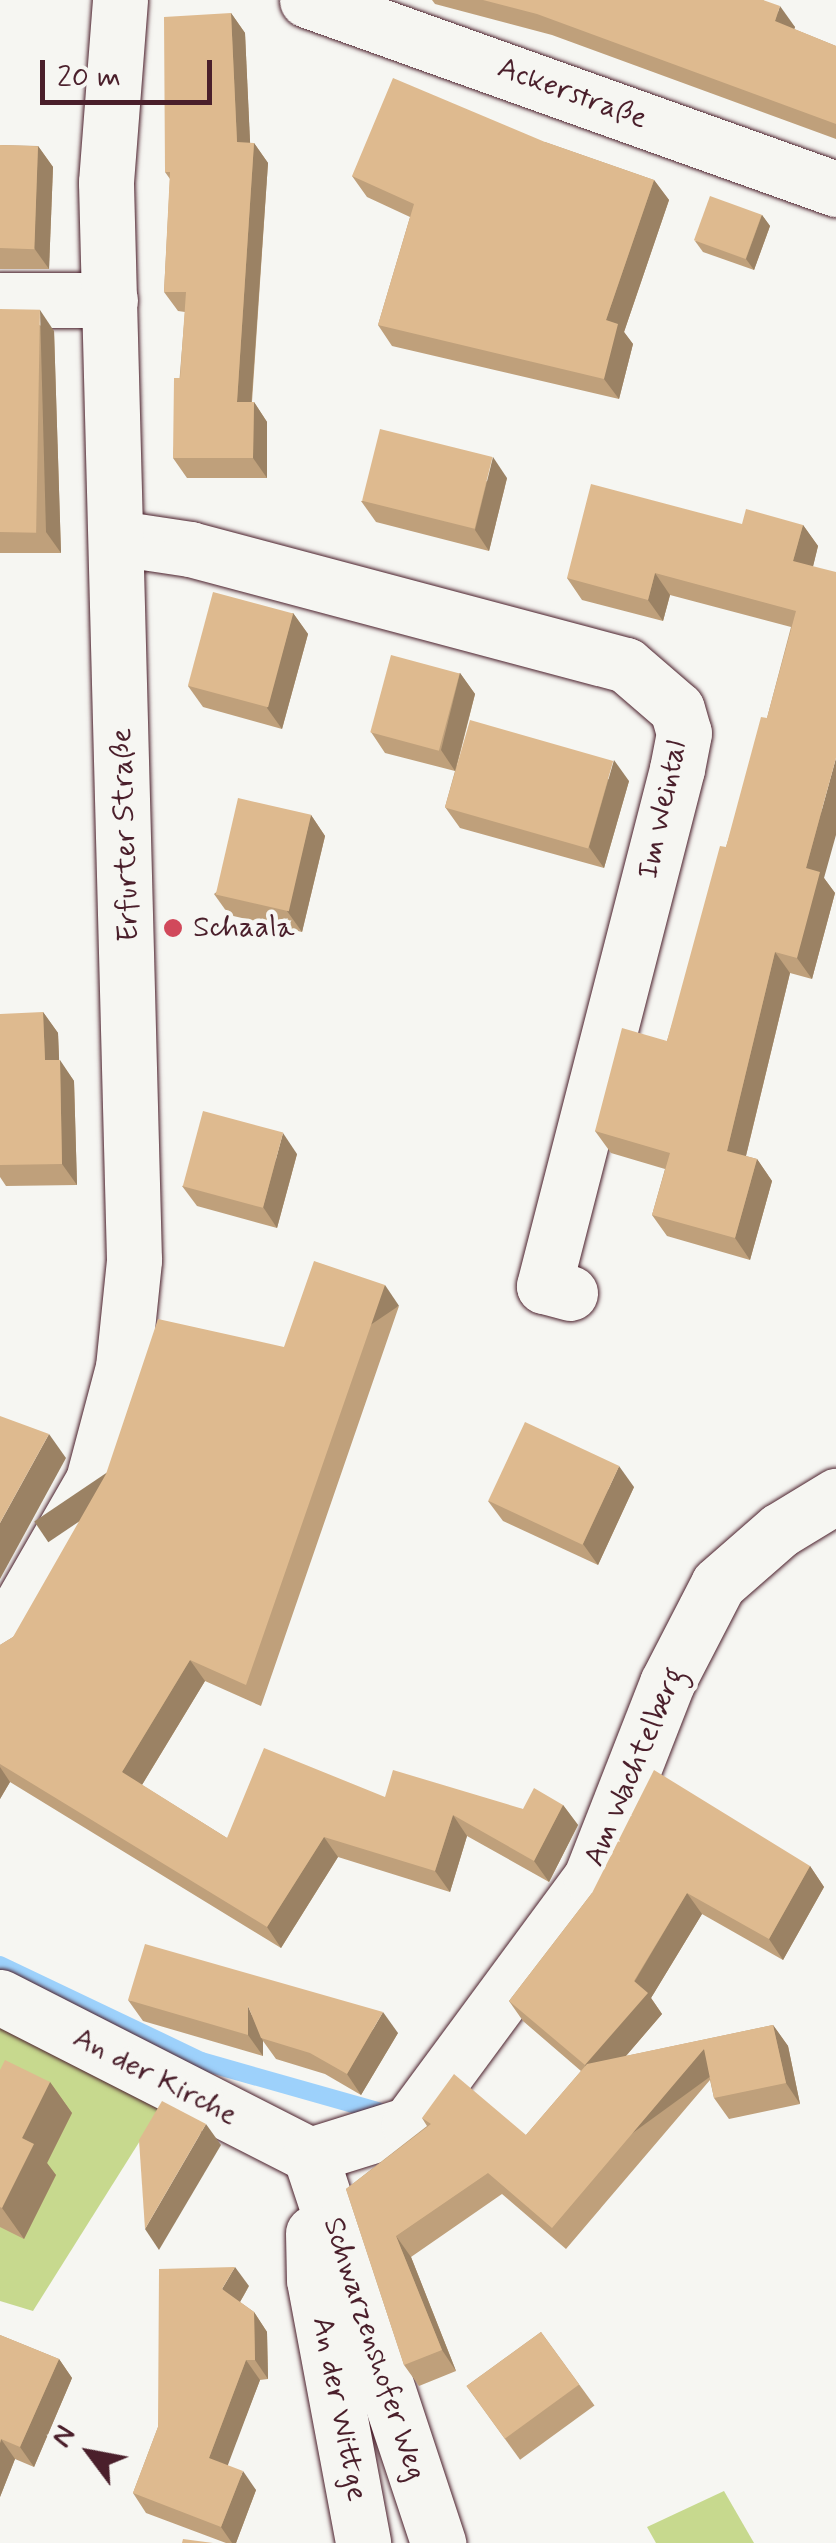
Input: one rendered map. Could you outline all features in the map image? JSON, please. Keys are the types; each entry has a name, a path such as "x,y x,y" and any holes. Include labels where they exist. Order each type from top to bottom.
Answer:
{"street":[{"name":"Erfurter Straße","path":"0,1642 93,1480 122,1367 130,1296 133,1078 106,148 120,0"},
{"name":"Ackerstraße","path":"308,0 836,188"},
{"path":"0,300 110,300"},
{"name":"Im Weintal","path":"117,538 190,550 626,665 677,709 684,733 677,769 544,1286 570,1292"},
{"name":"Am Wachtelberg","path":"310,2155 410,2124 591,1877 668,1682 718,1584 780,1530 836,1496"},
{"name":"An der Kirche","path":"0,1997 310,2155"},
{"name":"An der Wittge","path":"310,2155 314,2280 364,2543"},
{"name":"Schwarzenshofer Weg","path":"310,2155 438,2543"}],"green space":[{"path":"0,2027 160,2109 33,2311 0,2301"},
{"path":"724,2491 754,2543 656,2543 647,2527"}],"building":[{"path":"483,0 763,0 780,6 775,21 836,46 836,124 537,14"},
{"path":"231,13 237,142 254,143 237,402 254,402 253,458 173,458 174,378 180,378 186,292 164,292 170,172 165,172 164,17"},
{"path":"393,78 545,142 654,180 606,320 618,324 604,379 378,325 414,204 352,176"},
{"path":"0,145 38,146 34,249 0,248"},
{"path":"710,196 762,215 746,259 694,240"},
{"path":"0,309 40,310 36,533 0,532"},
{"path":"380,429 493,457 475,529 362,501"},
{"path":"591,484 742,524 746,509 803,525 793,561 836,572 836,758 806,868 820,872 797,958 775,952 727,1151 757,1159 735,1238 652,1215 670,1153 595,1131 622,1028 667,1041 720,846 726,847 761,717 767,718 796,611 655,573 648,600 567,578"},
{"path":"213,592 293,613 268,707 188,686"},
{"path":"391,655 460,673 439,751 370,732"},
{"path":"470,720 613,761 588,849 445,807"},
{"path":"238,798 311,815 289,911 216,894"},
{"path":"43,1012 45,1060 60,1060 62,1164 0,1165 0,1014"},
{"path":"203,1111 283,1132 263,1208 183,1186"},
{"path":"314,1261 385,1285 246,1685 190,1660 122,1772 227,1838 264,1748 385,1797 393,1770 523,1809 534,1788 563,1805 534,1861 453,1815 435,1871 324,1837 267,1927 0,1764 0,1645 13,1637 106,1474 158,1319 284,1347"},
{"path":"0,1416 49,1434 0,1523"},
{"path":"525,1422 619,1466 582,1545 488,1501"},
{"path":"654,1770 810,1866 769,1939 687,1893 634,1981 648,1993 585,2065 509,2001 592,1893"},
{"path":"145,1944 383,2012 347,2074 310,2053 261,2038 248,2006 248,2035 128,2000"},
{"path":"773,2025 786,2083 714,2098 704,2049 552,2228 488,2173 396,2236 442,2350 404,2365 346,2189 431,2124 422,2118 454,2074 526,2135 587,2064"},
{"path":"5,2060 50,2082 22,2138 34,2144 2,2208 0,2070"},
{"path":"162,2101 206,2124 145,2229 139,2140"},
{"path":"235,2267 222,2289 254,2312 255,2360 246,2360 209,2458 243,2471 221,2527 133,2493 158,2427 159,2269"},
{"path":"541,2332 579,2385 505,2439 467,2386"},
{"path":"0,2335 59,2359 20,2447 1,2439 0,2443"}],"waterway":[{"path":"0,1965 201,2061 378,2111"}],"place":[{"name":"Schaala","path":"173,928"}]}
